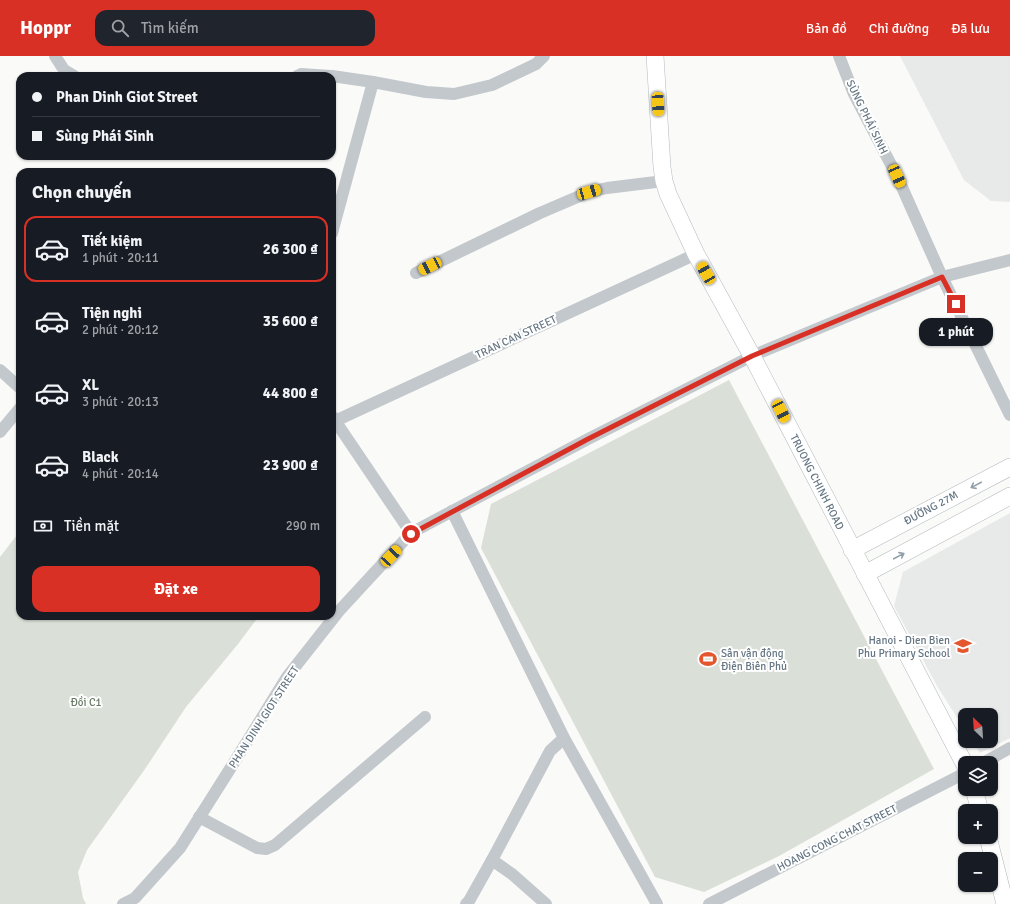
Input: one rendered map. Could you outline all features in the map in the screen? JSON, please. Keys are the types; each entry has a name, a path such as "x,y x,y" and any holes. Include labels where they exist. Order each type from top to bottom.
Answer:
{"street":[{"path":"55,56 64,70 67,72"},
{"path":"336,77 426,92 454,94 492,85 536,64 544,56"},
{"name":"TRUONG CHINH ROAD","path":"655,56 662,167 668,194 696,254 752,356 960,756"},
{"name":"SÙNG PHÁI SINH","path":"839,56 854,94 897,176 942,277 1010,415"},
{"path":"336,218 373,82"},
{"path":"416,273 540,213 589,192 607,188 664,181"},
{"name":"TRAN CAN STREET","path":"336,417 696,254"},
{"name":"PHAN DINH GIOT STREET","path":"336,616 411,534 588,439 752,356 942,277 1010,260"},
{"path":"0,370 16,384"},
{"path":"0,432 16,413"},
{"name":"TRAN CAN STREET","path":"336,421 411,534"},
{"name":"ĐƯỜNG 27M","path":"852,550 1010,467"},
{"path":"956,495 969,518"},
{"path":"865,574 1010,496"},
{"path":"452,511 564,738 657,904"},
{"name":"PHAN DINH GIOT STREET","path":"123,904 135,898 180,848 287,676 333,620"},
{"path":"199,817 257,848 266,849 275,845 425,717"},
{"path":"466,904 492,860 550,751 564,738"},
{"path":"996,756 1010,748"},
{"name":"HOANG CONG CHAT STREET","path":"709,904 958,777"},
{"path":"990,844 1005,904"},
{"path":"492,860 512,874 546,904"}],"shaded area":[{"path":"900,56 1010,56 1010,202 991,201 964,180"},
{"name":"Hanoi - Dien Bien Phu Primary School","path":"1010,513 1010,738 998,744 998,708 958,708 958,719 937,686 894,606 903,572"},
{"name":"Hanoi - Dien Bien Phu Primary School","path":"977,748 990,748 980,753"}],"green space":[{"name":"Sân vận động Điện Biên Phủ","path":"729,380 934,769 779,856 704,892 655,877 481,548 491,504"},
{"name":"Đồi C1","path":"16,536 16,620 256,620 186,707 145,769 87,850 78,872 83,898 86,904 0,904 0,557"}],"place":[{"name":"Hanoi - Dien Bien Phu Primary School","path":"963,646"},
{"name":"Sân vận động Điện Biên Phủ","path":"708,659"}],"route":[{"path":"411,534 588,439 752,356 843,317 942,277 956,304"}]}
